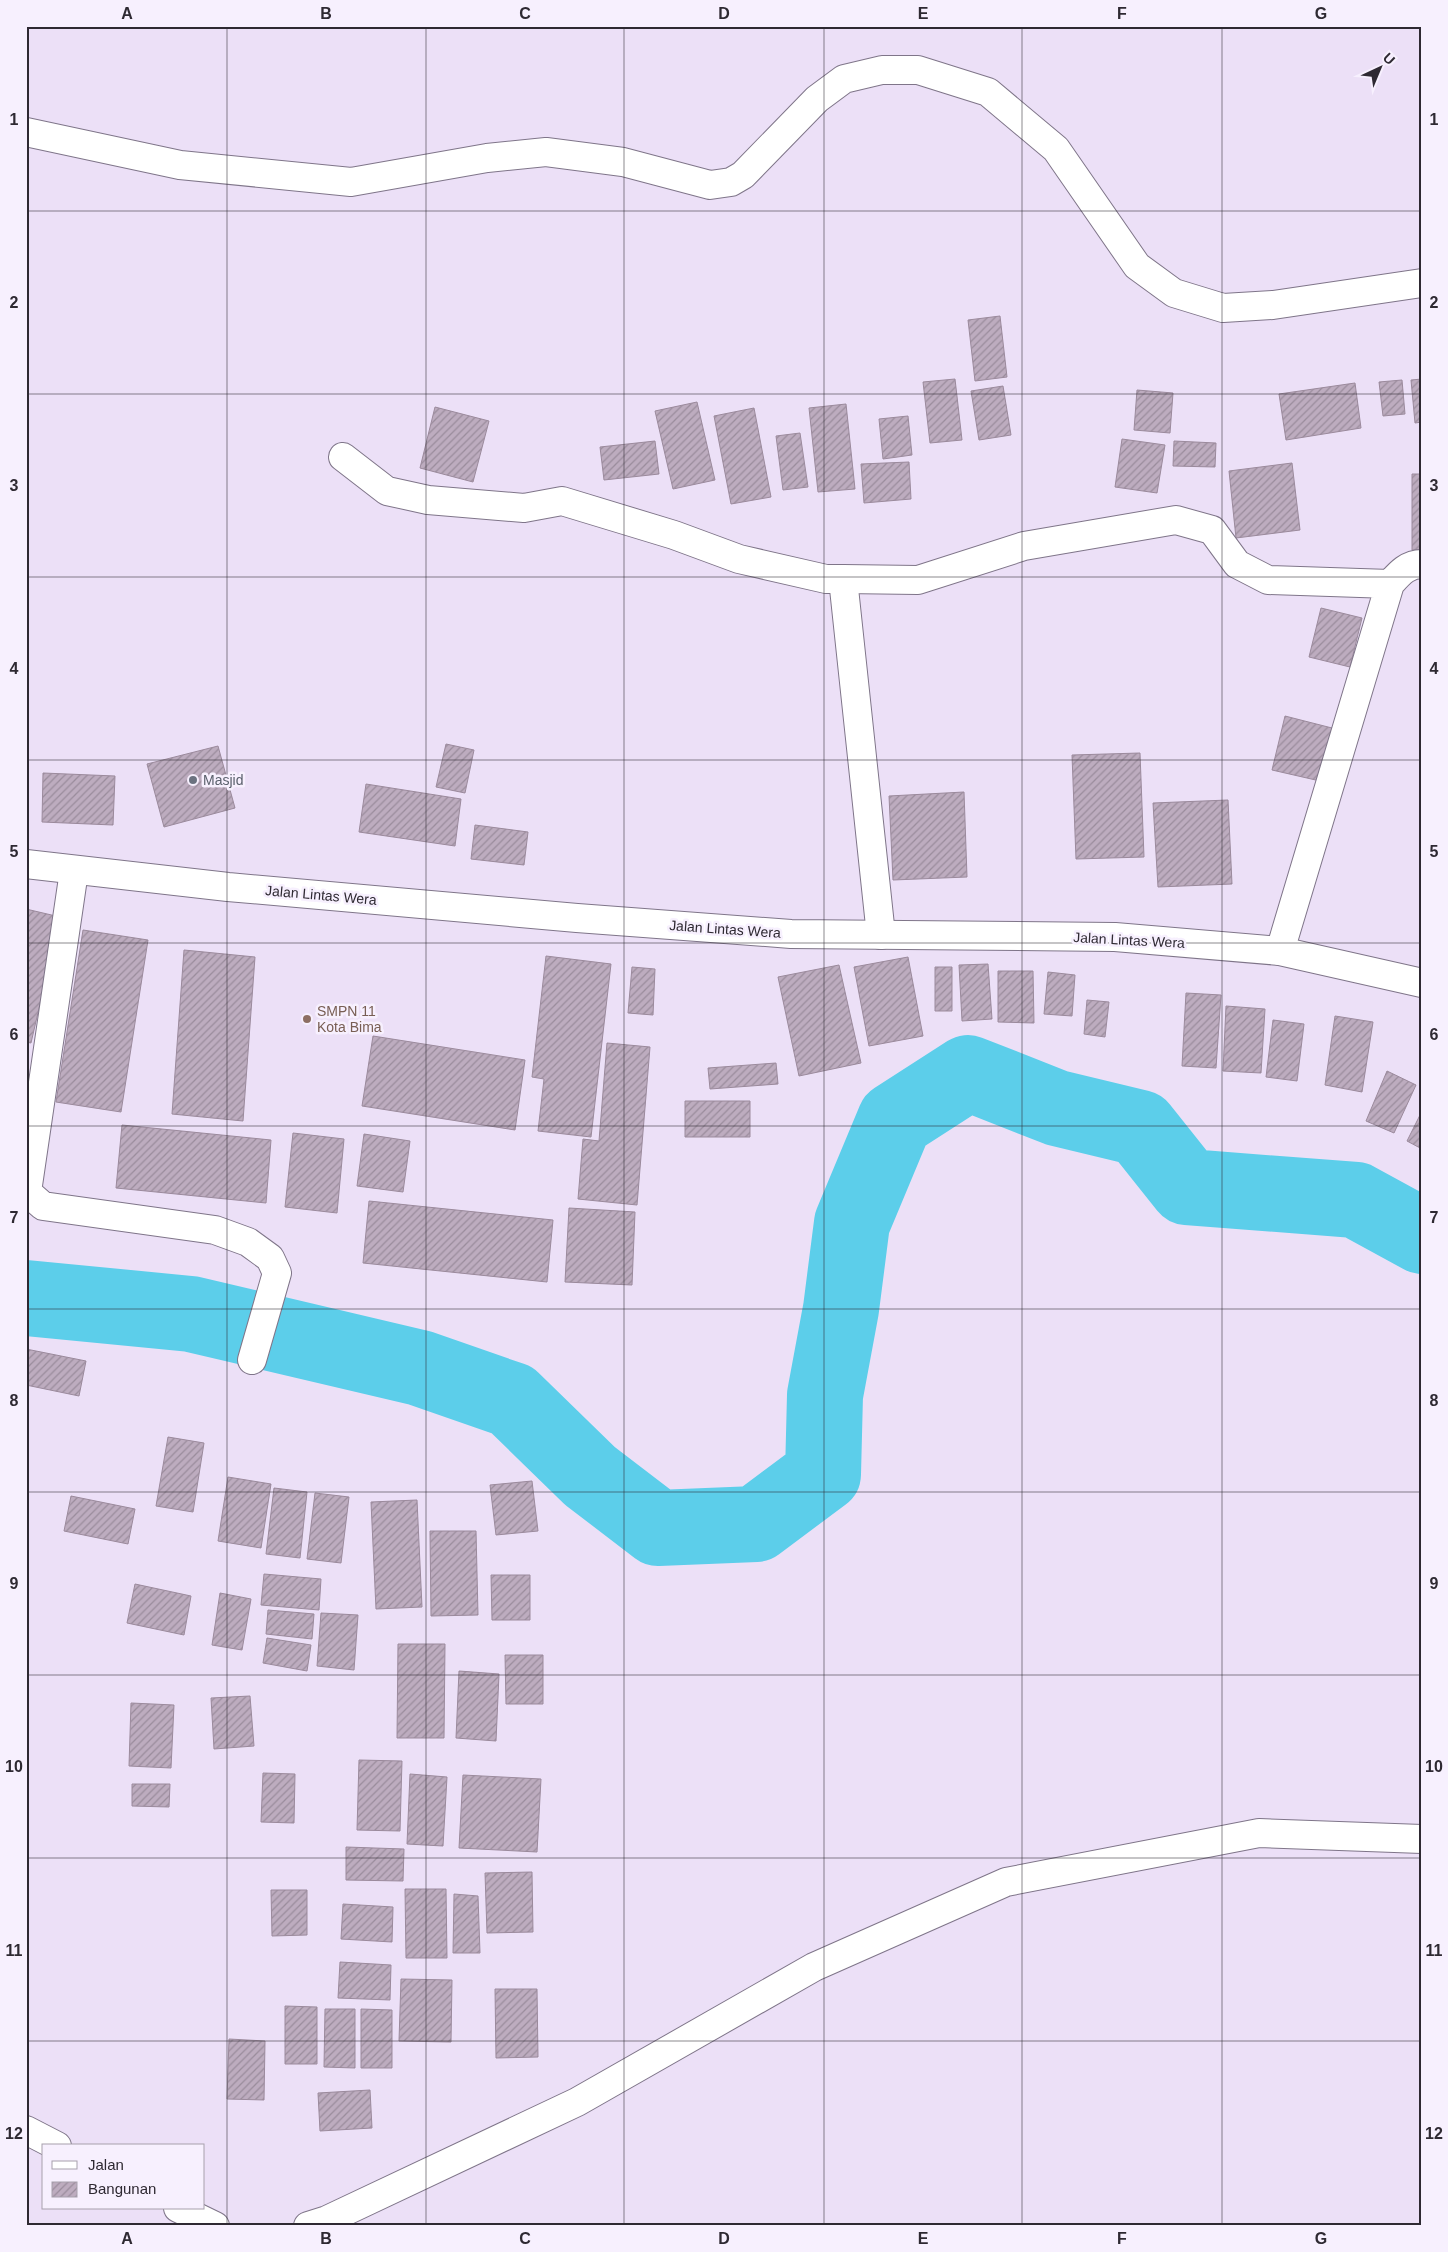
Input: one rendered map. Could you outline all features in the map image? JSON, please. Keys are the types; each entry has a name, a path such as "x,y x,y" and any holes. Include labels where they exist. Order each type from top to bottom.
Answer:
{"street":[{"path":"26,132 180,165 351,182 487,158 546,152 623,162 710,185 731,182 743,175 817,99 844,79 882,70 918,70 988,92 1056,149 1137,266 1174,293 1223,308 1273,305 1422,283"},
{"path":"343,457 387,491 428,500 524,508 562,501 674,535 739,559 826,579 918,580 1024,546 1176,520 1212,530 1237,564 1268,580 1390,584"},
{"path":"1280,951 1390,584 1404,569 1416,564 1422,564"},
{"path":"843,579 881,935"},
{"name":"Jalan Lintas Wera","path":"26,864 74,871 228,887 577,918 791,934 1114,937 1280,951 1422,983"},
{"path":"74,871 27,1192 43,1206 215,1230 248,1242 270,1258 278,1273 252,1360"},
{"path":"308,2226 327,2220 577,2102 814,1967 1006,1882 1259,1833 1422,1839"},
{"path":"26,2130 53,2144"},
{"path":"182,2210 215,2226"}],"building":[{"path":"1000,316 1007,377 975,381 968,320"},
{"path":"955,379 962,440 930,443 923,382"},
{"path":"1422,379 1422,422 1415,423 1411,380"},
{"path":"1402,380 1405,414 1383,416 1379,382"},
{"path":"1355,383 1361,428 1286,440 1279,394"},
{"path":"1003,386 1011,435 979,440 971,391"},
{"path":"1137,390 1173,393 1170,433 1134,430"},
{"path":"697,402 715,480 673,489 655,411"},
{"path":"846,404 855,489 818,492 809,408"},
{"path":"435,407 489,421 473,482 420,468"},
{"path":"754,408 771,497 731,504 714,416"},
{"path":"908,416 912,455 883,459 879,419"},
{"path":"800,433 808,487 783,490 776,436"},
{"path":"1122,439 1165,445 1157,493 1115,487"},
{"path":"655,441 659,474 604,480 600,447"},
{"path":"1174,441 1216,443 1215,467 1173,466"},
{"path":"909,462 911,499 864,503 861,464"},
{"path":"1292,463 1300,530 1236,538 1229,471"},
{"path":"1412,474 1422,474 1422,550 1412,550"},
{"path":"1321,608 1362,618 1350,667 1309,657"},
{"path":"1285,716 1332,728 1320,781 1272,770"},
{"path":"446,744 474,750 465,793 436,787"},
{"path":"218,746 235,808 164,827 147,764"},
{"path":"1140,753 1144,857 1076,859 1072,755"},
{"path":"43,773 115,776 113,825 42,822"},
{"path":"366,784 461,799 455,846 359,832"},
{"path":"964,792 967,877 893,880 889,796"},
{"path":"1228,800 1232,884 1158,887 1153,803"},
{"path":"475,825 528,832 524,865 471,859"},
{"path":"26,909 60,917 31,1043 26,1042"},
{"path":"83,930 148,940 121,1112 56,1102"},
{"path":"184,950 255,957 243,1121 172,1114"},
{"path":"546,956 611,964 591,1137 538,1131 544,1079 532,1077"},
{"path":"908,957 923,1036 869,1046 854,967"},
{"path":"988,964 992,1019 962,1021 959,965"},
{"path":"839,965 861,1063 799,1076 778,977"},
{"path":"632,967 655,969 653,1015 628,1013"},
{"path":"935,967 952,967 952,1011 935,1011"},
{"path":"998,971 1033,971 1034,1023 998,1022"},
{"path":"1048,972 1075,975 1072,1016 1044,1014"},
{"path":"1186,993 1221,995 1216,1068 1182,1066"},
{"path":"1087,1000 1109,1002 1105,1037 1084,1034"},
{"path":"1226,1006 1265,1009 1261,1073 1223,1071"},
{"path":"1335,1016 1373,1022 1362,1092 1325,1085"},
{"path":"1273,1020 1304,1024 1297,1081 1266,1077"},
{"path":"373,1036 525,1060 515,1130 362,1106"},
{"path":"607,1043 650,1047 637,1205 578,1199 583,1139 599,1141"},
{"path":"776,1063 778,1084 710,1089 708,1068"},
{"path":"1387,1071 1416,1085 1394,1133 1366,1121"},
{"path":"685,1101 750,1101 750,1137 685,1137"},
{"path":"1420,1115 1422,1115 1422,1149 1407,1141"},
{"path":"122,1125 271,1140 266,1203 116,1188"},
{"path":"293,1133 344,1139 337,1213 285,1207"},
{"path":"364,1134 410,1141 403,1192 357,1186"},
{"path":"369,1201 553,1220 547,1282 363,1263"},
{"path":"569,1208 635,1212 632,1285 565,1282"},
{"path":"26,1349 86,1361 79,1396 26,1385"},
{"path":"168,1437 204,1443 193,1512 156,1506"},
{"path":"228,1477 271,1484 261,1548 218,1541"},
{"path":"532,1481 538,1531 496,1535 490,1485"},
{"path":"274,1488 307,1492 300,1558 266,1554"},
{"path":"315,1493 349,1497 341,1563 307,1559"},
{"path":"71,1496 135,1509 128,1544 64,1531"},
{"path":"417,1500 422,1607 376,1609 371,1502"},
{"path":"430,1531 476,1531 478,1615 431,1616"},
{"path":"264,1574 321,1579 319,1610 261,1605"},
{"path":"491,1575 530,1575 530,1620 492,1620"},
{"path":"135,1584 191,1596 184,1635 127,1623"},
{"path":"220,1593 251,1599 242,1650 212,1645"},
{"path":"268,1610 314,1614 312,1639 266,1634"},
{"path":"321,1613 358,1615 354,1670 317,1666"},
{"path":"267,1638 311,1645 307,1671 263,1663"},
{"path":"398,1644 445,1644 444,1738 397,1738"},
{"path":"505,1655 543,1655 543,1704 506,1704"},
{"path":"459,1671 499,1674 496,1741 456,1738"},
{"path":"250,1696 254,1746 214,1749 211,1698"},
{"path":"131,1703 174,1705 171,1768 129,1766"},
{"path":"359,1760 402,1761 400,1831 357,1830"},
{"path":"263,1773 295,1774 294,1823 261,1822"},
{"path":"410,1774 447,1777 443,1846 407,1844"},
{"path":"463,1775 541,1779 537,1852 459,1848"},
{"path":"132,1784 170,1784 169,1807 132,1806"},
{"path":"346,1847 404,1849 403,1881 346,1880"},
{"path":"532,1872 533,1932 487,1933 485,1873"},
{"path":"405,1889 446,1889 447,1958 406,1958"},
{"path":"271,1890 307,1890 307,1935 272,1936"},
{"path":"454,1894 478,1896 480,1953 453,1953"},
{"path":"343,1904 393,1907 392,1942 341,1939"},
{"path":"340,1962 391,1965 390,2000 338,1998"},
{"path":"401,1979 452,1980 451,2042 399,2041"},
{"path":"495,1989 537,1989 538,2057 496,2058"},
{"path":"285,2006 317,2007 317,2064 285,2064"},
{"path":"325,2009 355,2009 355,2068 324,2067"},
{"path":"361,2009 392,2010 392,2068 361,2068"},
{"path":"229,2039 265,2041 264,2100 227,2099"},
{"path":"370,2090 372,2128 320,2131 318,2093"}],"waterway":[{"path":"26,1298 191,1314 420,1368 512,1400 590,1476 658,1528 756,1524 823,1474 825,1395 841,1309 852,1223 895,1120 968,1073 1057,1108 1140,1128 1187,1187 1356,1200 1422,1236"}],"place":[{"name":"Masjid","path":"193,780"},
{"name":"SMPN 11 Kota Bima","path":"307,1019"}]}
